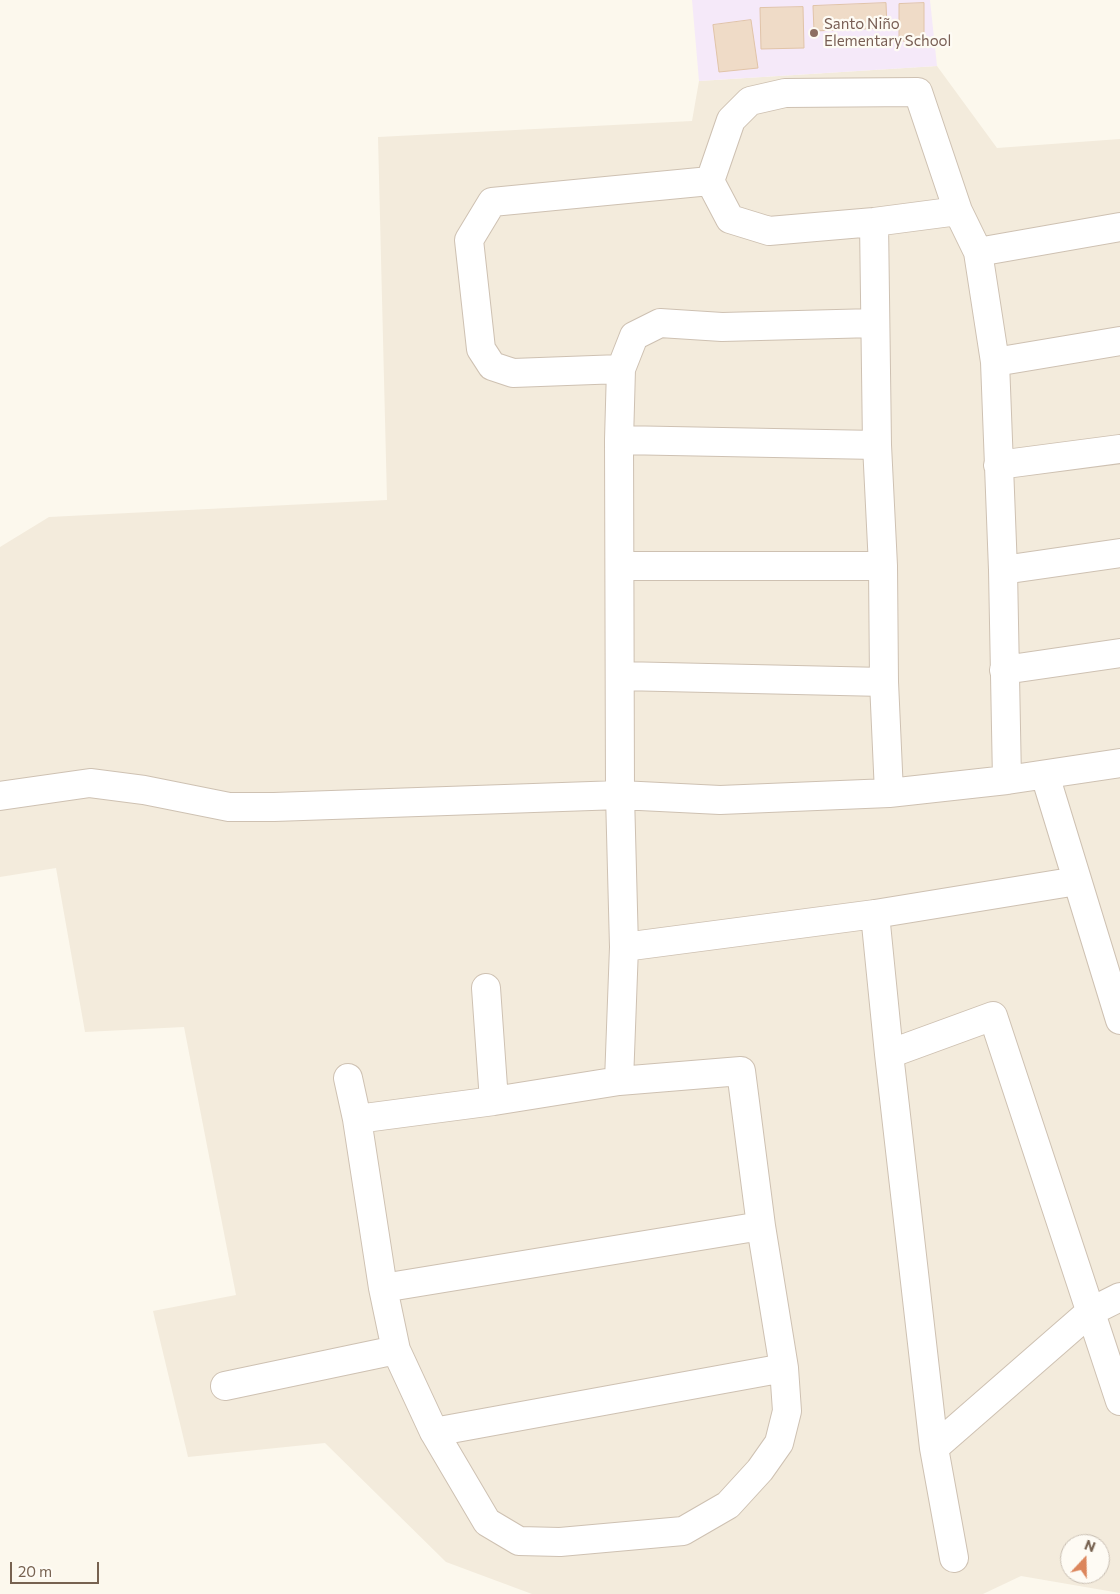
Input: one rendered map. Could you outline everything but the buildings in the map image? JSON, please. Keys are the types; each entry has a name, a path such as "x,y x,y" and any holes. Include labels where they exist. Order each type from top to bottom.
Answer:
{"street":[{"path":"958,211 874,222 770,231 730,219 710,181 731,120 750,101 785,93 918,92 958,211 978,252 994,362 1003,570 1007,780"},
{"path":"621,369 513,373 492,366 481,348 469,240 492,202 710,181"},
{"path":"874,222 877,445 883,566 884,682 890,793"},
{"path":"978,252 1120,227"},
{"path":"619,1081 624,947 620,794 619,440 621,369 634,336 660,323 722,327 875,323"},
{"path":"994,362 1120,341"},
{"path":"619,440 877,445"},
{"path":"998,465 1120,449"},
{"path":"1003,570 1120,553"},
{"path":"620,566 883,566"},
{"path":"1004,670 1120,654"},
{"path":"620,676 884,682"},
{"path":"0,796 90,783 144,790 230,807 620,794 720,800 890,793 1007,780 1120,763"},
{"path":"1045,775 1120,1020"},
{"path":"624,947 875,914 1077,881"},
{"path":"875,914 934,1448 954,1558"},
{"path":"486,988 494,1101"},
{"path":"889,1054 993,1016 1120,1400"},
{"path":"348,1078 357,1118 383,1288 396,1350 434,1432 487,1522 519,1541 560,1542 684,1531 728,1505 760,1470 779,1443 787,1411 784,1368 761,1226 742,1071 619,1081 494,1101 357,1118"},
{"path":"383,1288 761,1226"},
{"path":"934,1448 1090,1312 1120,1297"},
{"path":"225,1386 396,1350"},
{"path":"434,1432 784,1368"}],"shaded area":[{"name":"Santo Niño Elementary School","path":"692,0 930,0 937,66 699,81"},
{"path":"937,66 997,148 1120,139 1120,1593 1068,1584 1110,1584 1110,1534 1060,1534 1060,1583 1021,1576 983,1594 532,1594 446,1562 325,1443 188,1457 153,1311 236,1295 184,1027 85,1032 56,868 0,877 0,547 49,517 387,500 378,137 692,121 699,81"}],"place":[{"name":"Santo Niño Elementary School","path":"814,33"}]}
